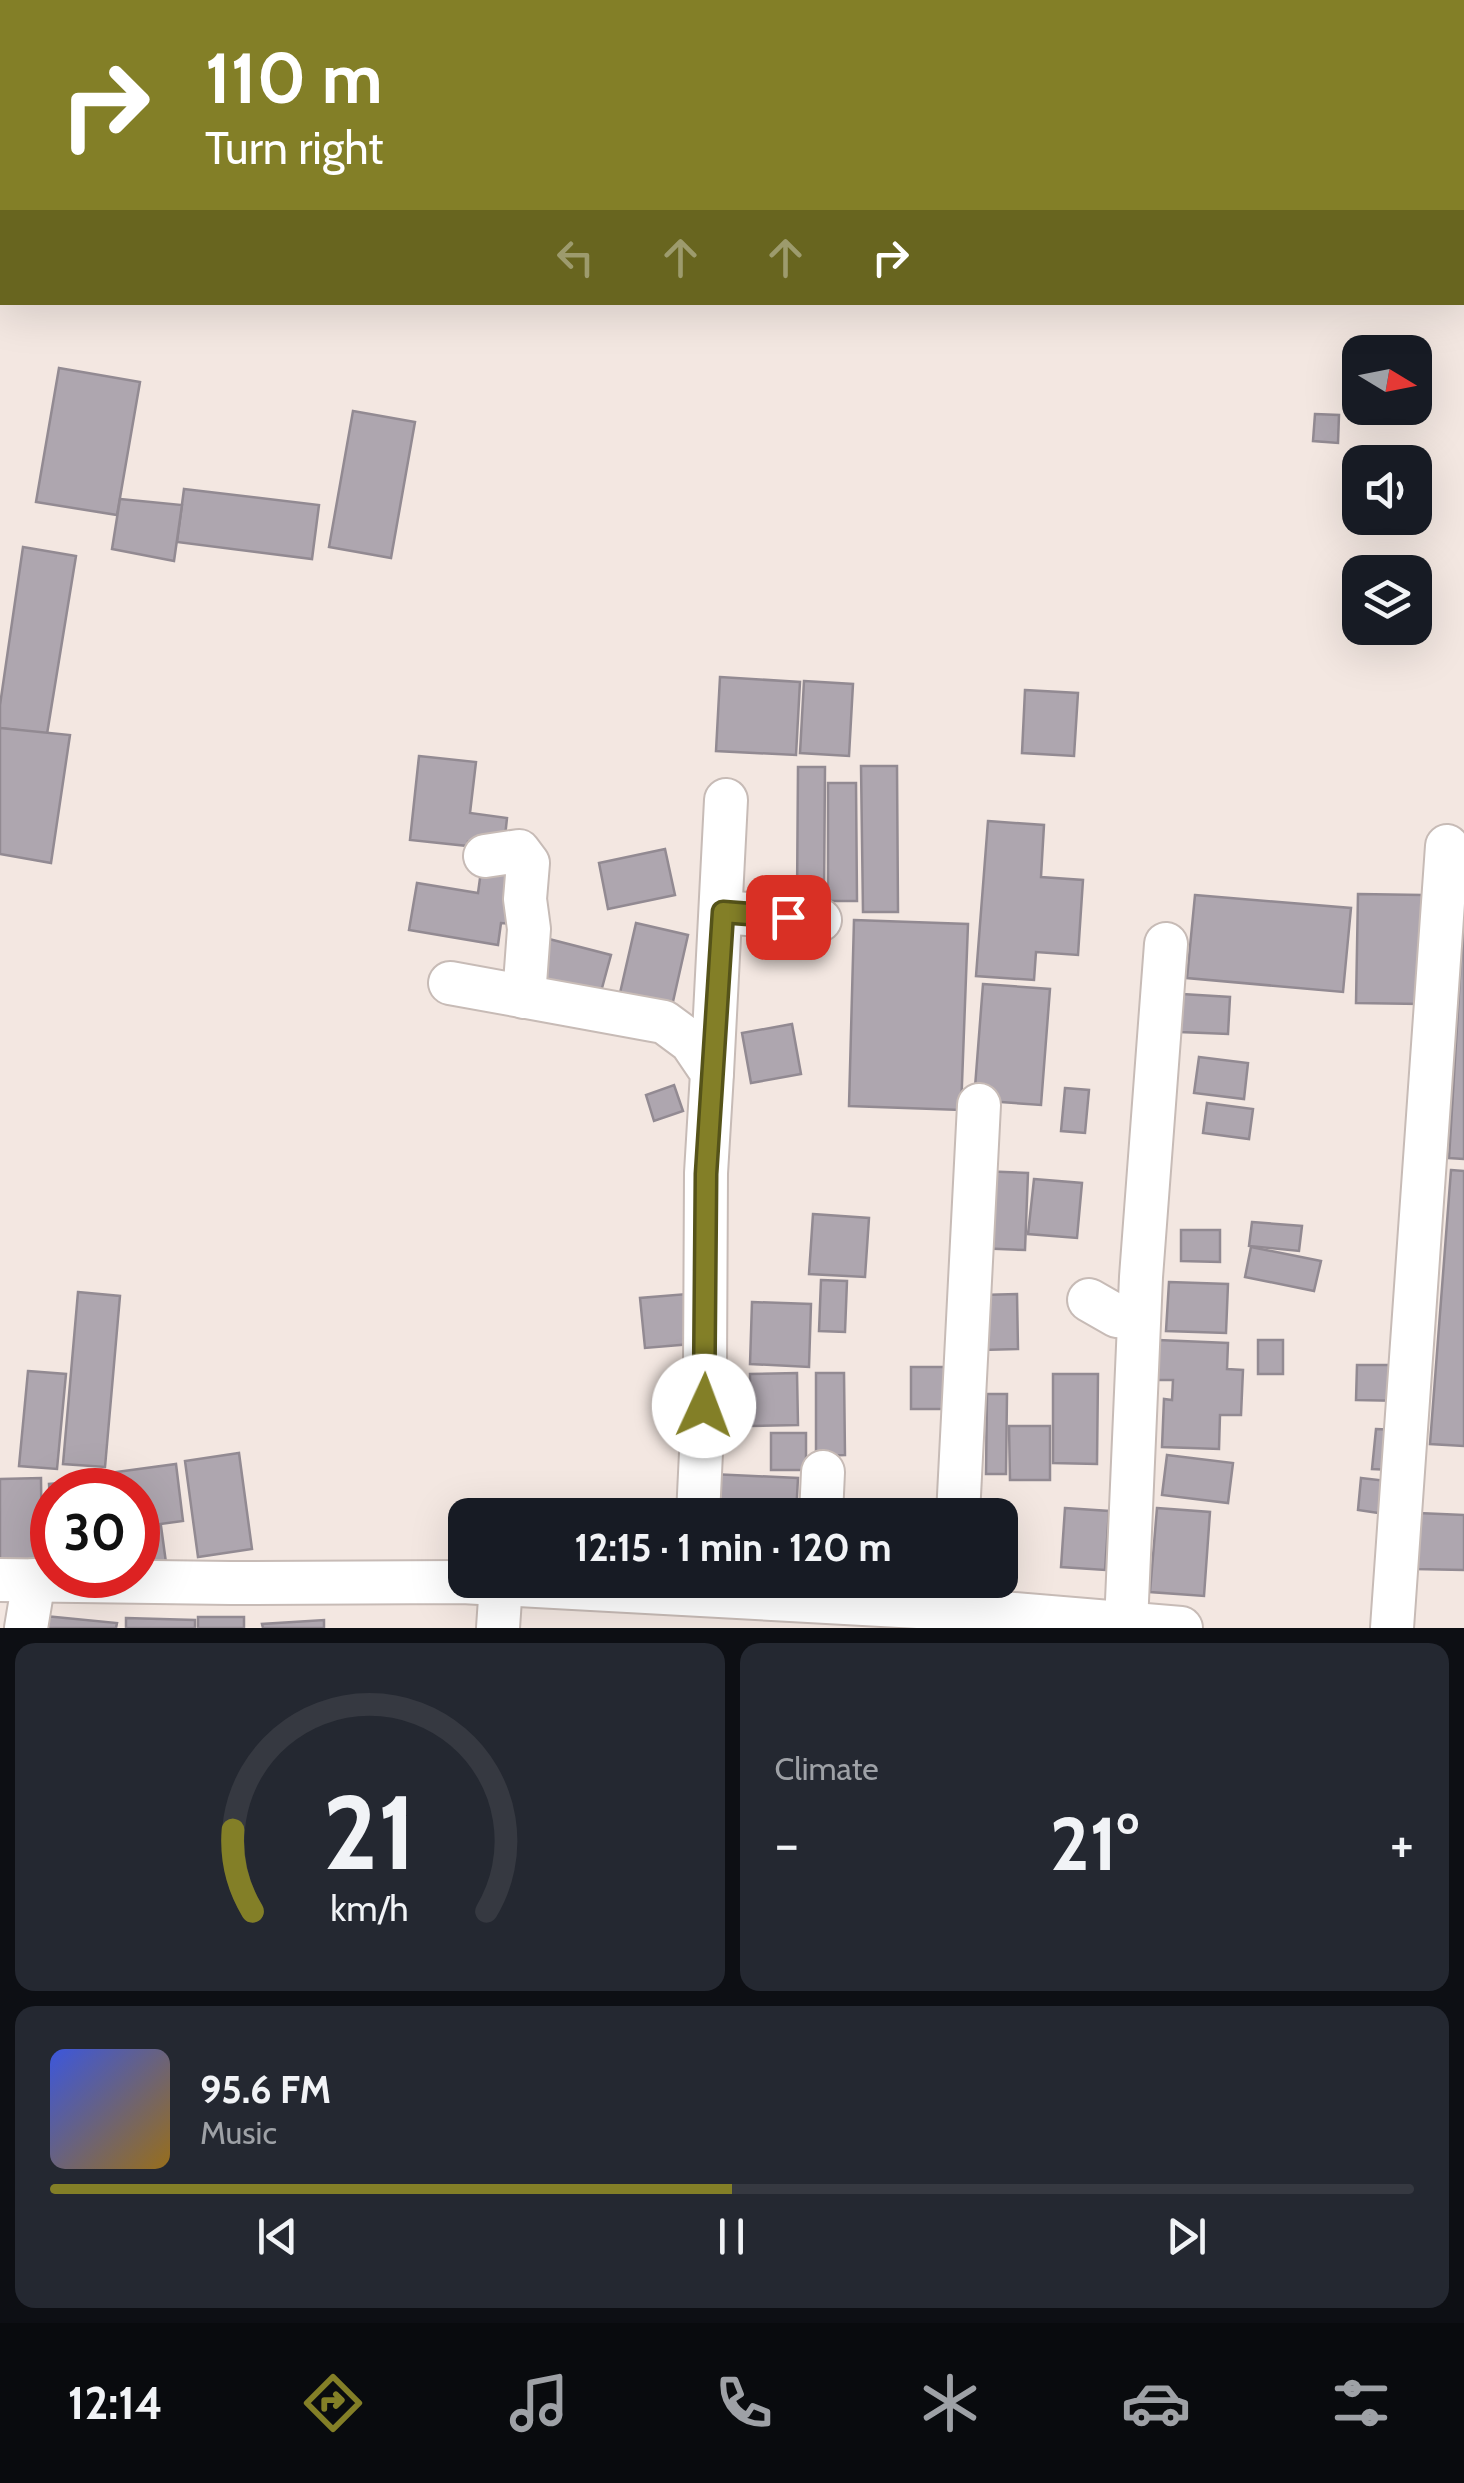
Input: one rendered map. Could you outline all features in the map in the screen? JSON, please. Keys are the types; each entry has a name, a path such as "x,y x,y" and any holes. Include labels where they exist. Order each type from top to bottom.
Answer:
{"street":[{"path":"699,1498 706,1369 706,1174 726,800"},
{"path":"1392,1628 1446,846"},
{"path":"485,856 519,850 528,863 525,899 530,929 524,996"},
{"path":"723,912 820,920"},
{"path":"1126,1624 1139,1318 1166,944"},
{"path":"450,983 664,1022 691,1042 712,1072"},
{"path":"959,1498 979,1105"},
{"path":"1089,1300 1117,1316 1139,1318"},
{"path":"822,1498 823,1472"},
{"path":"26,1628 17,1580 448,1584"},
{"path":"498,1628 500,1598"},
{"path":"966,1598 1036,1622 1181,1628"}],"building":[{"path":"59,368 140,382 117,515 36,502"},
{"path":"353,411 415,422 391,558 329,547"},
{"path":"1315,414 1339,415 1338,443 1313,441"},
{"path":"184,489 319,505 312,559 177,542"},
{"path":"120,499 182,505 174,561 112,549"},
{"path":"23,547 76,556 47,734 0,728"},
{"path":"720,677 800,682 796,755 716,751"},
{"path":"804,681 853,684 849,756 800,753"},
{"path":"1025,690 1078,693 1074,756 1022,753"},
{"path":"0,728 70,735 51,863 0,854"},
{"path":"419,756 476,762 470,813 507,818 504,846 410,840"},
{"path":"861,766 897,766 898,912 863,912"},
{"path":"798,767 825,767 824,900 797,901"},
{"path":"828,783 856,783 857,901 828,901"},
{"path":"988,821 1044,825 1041,877 1083,880 1078,955 1036,952 1034,980 976,976"},
{"path":"665,849 675,895 608,909 599,863"},
{"path":"481,871 520,877 513,924 501,923 498,945 409,930 417,883 478,893"},
{"path":"1358,894 1423,895 1421,1004 1356,1003"},
{"path":"1195,895 1351,908 1343,992 1187,978"},
{"path":"1464,910 1464,1159 1449,1158"},
{"path":"854,920 968,924 961,1110 849,1106"},
{"path":"636,923 688,935 672,1006 620,993"},
{"path":"549,939 611,955 599,999 538,983"},
{"path":"983,984 1050,989 1041,1105 974,1100"},
{"path":"1182,994 1230,997 1228,1034 1180,1032"},
{"path":"792,1024 801,1074 751,1083 742,1033"},
{"path":"1199,1057 1248,1063 1244,1099 1194,1093"},
{"path":"674,1085 683,1111 654,1121 646,1095"},
{"path":"1065,1088 1089,1090 1085,1133 1061,1131"},
{"path":"1207,1103 1253,1109 1249,1139 1203,1133"},
{"path":"1451,1170 1464,1171 1464,1446 1430,1444"},
{"path":"980,1171 1028,1173 1025,1250 976,1248"},
{"path":"1034,1179 1082,1183 1077,1238 1028,1234"},
{"path":"813,1214 869,1218 865,1277 809,1274"},
{"path":"1252,1222 1302,1226 1299,1251 1249,1246"},
{"path":"1181,1230 1220,1230 1220,1262 1181,1261"},
{"path":"1251,1247 1321,1261 1314,1291 1245,1277"},
{"path":"821,1280 847,1281 845,1332 819,1331"},
{"path":"1169,1282 1228,1284 1226,1333 1166,1331"},
{"path":"78,1292 120,1296 105,1467 63,1464"},
{"path":"687,1294 691,1344 645,1348 640,1298"},
{"path":"1017,1294 1018,1349 982,1350 981,1295"},
{"path":"752,1302 811,1304 809,1367 750,1364"},
{"path":"1158,1340 1228,1343 1227,1369 1243,1370 1241,1415 1220,1415 1219,1449 1162,1447 1164,1399 1172,1400 1173,1380 1156,1380"},
{"path":"1258,1340 1283,1340 1283,1374 1258,1374"},
{"path":"1357,1365 1405,1365 1405,1401 1356,1400"},
{"path":"911,1367 950,1367 949,1409 911,1409"},
{"path":"28,1371 66,1374 57,1468 19,1466"},
{"path":"797,1373 798,1425 750,1426 750,1374"},
{"path":"816,1373 844,1373 845,1455 816,1456"},
{"path":"1053,1374 1098,1374 1097,1464 1053,1463"},
{"path":"987,1394 1007,1394 1006,1474 986,1474"},
{"path":"1009,1426 1050,1426 1050,1480 1010,1480"},
{"path":"1376,1429 1396,1430 1392,1470 1372,1469"},
{"path":"771,1433 806,1433 806,1470 771,1470"},
{"path":"239,1453 252,1549 198,1557 185,1461"},
{"path":"1167,1455 1233,1463 1228,1503 1162,1495"},
{"path":"176,1464 183,1521 160,1524 160,1468 146,1468"},
{"path":"711,1474 798,1478 797,1498 710,1498"},
{"path":"30,1478 30,1566 0,1567 0,1479"},
{"path":"1361,1478 1396,1482 1392,1515 1358,1510"},
{"path":"1065,1508 1109,1511 1105,1570 1061,1567"},
{"path":"1157,1508 1210,1512 1204,1596 1150,1592"},
{"path":"1418,1513 1464,1515 1464,1570 1416,1569"},
{"path":"160,1526 167,1570 160,1571"},
{"path":"45,1616 117,1623 116,1628 44,1628"},
{"path":"198,1617 244,1617 244,1628 198,1628"},
{"path":"126,1618 195,1620 195,1628 126,1628"},
{"path":"324,1620 324,1628 263,1628 262,1624"}],"route":[{"path":"704,1406 706,1174 723,912 788,917"}]}
